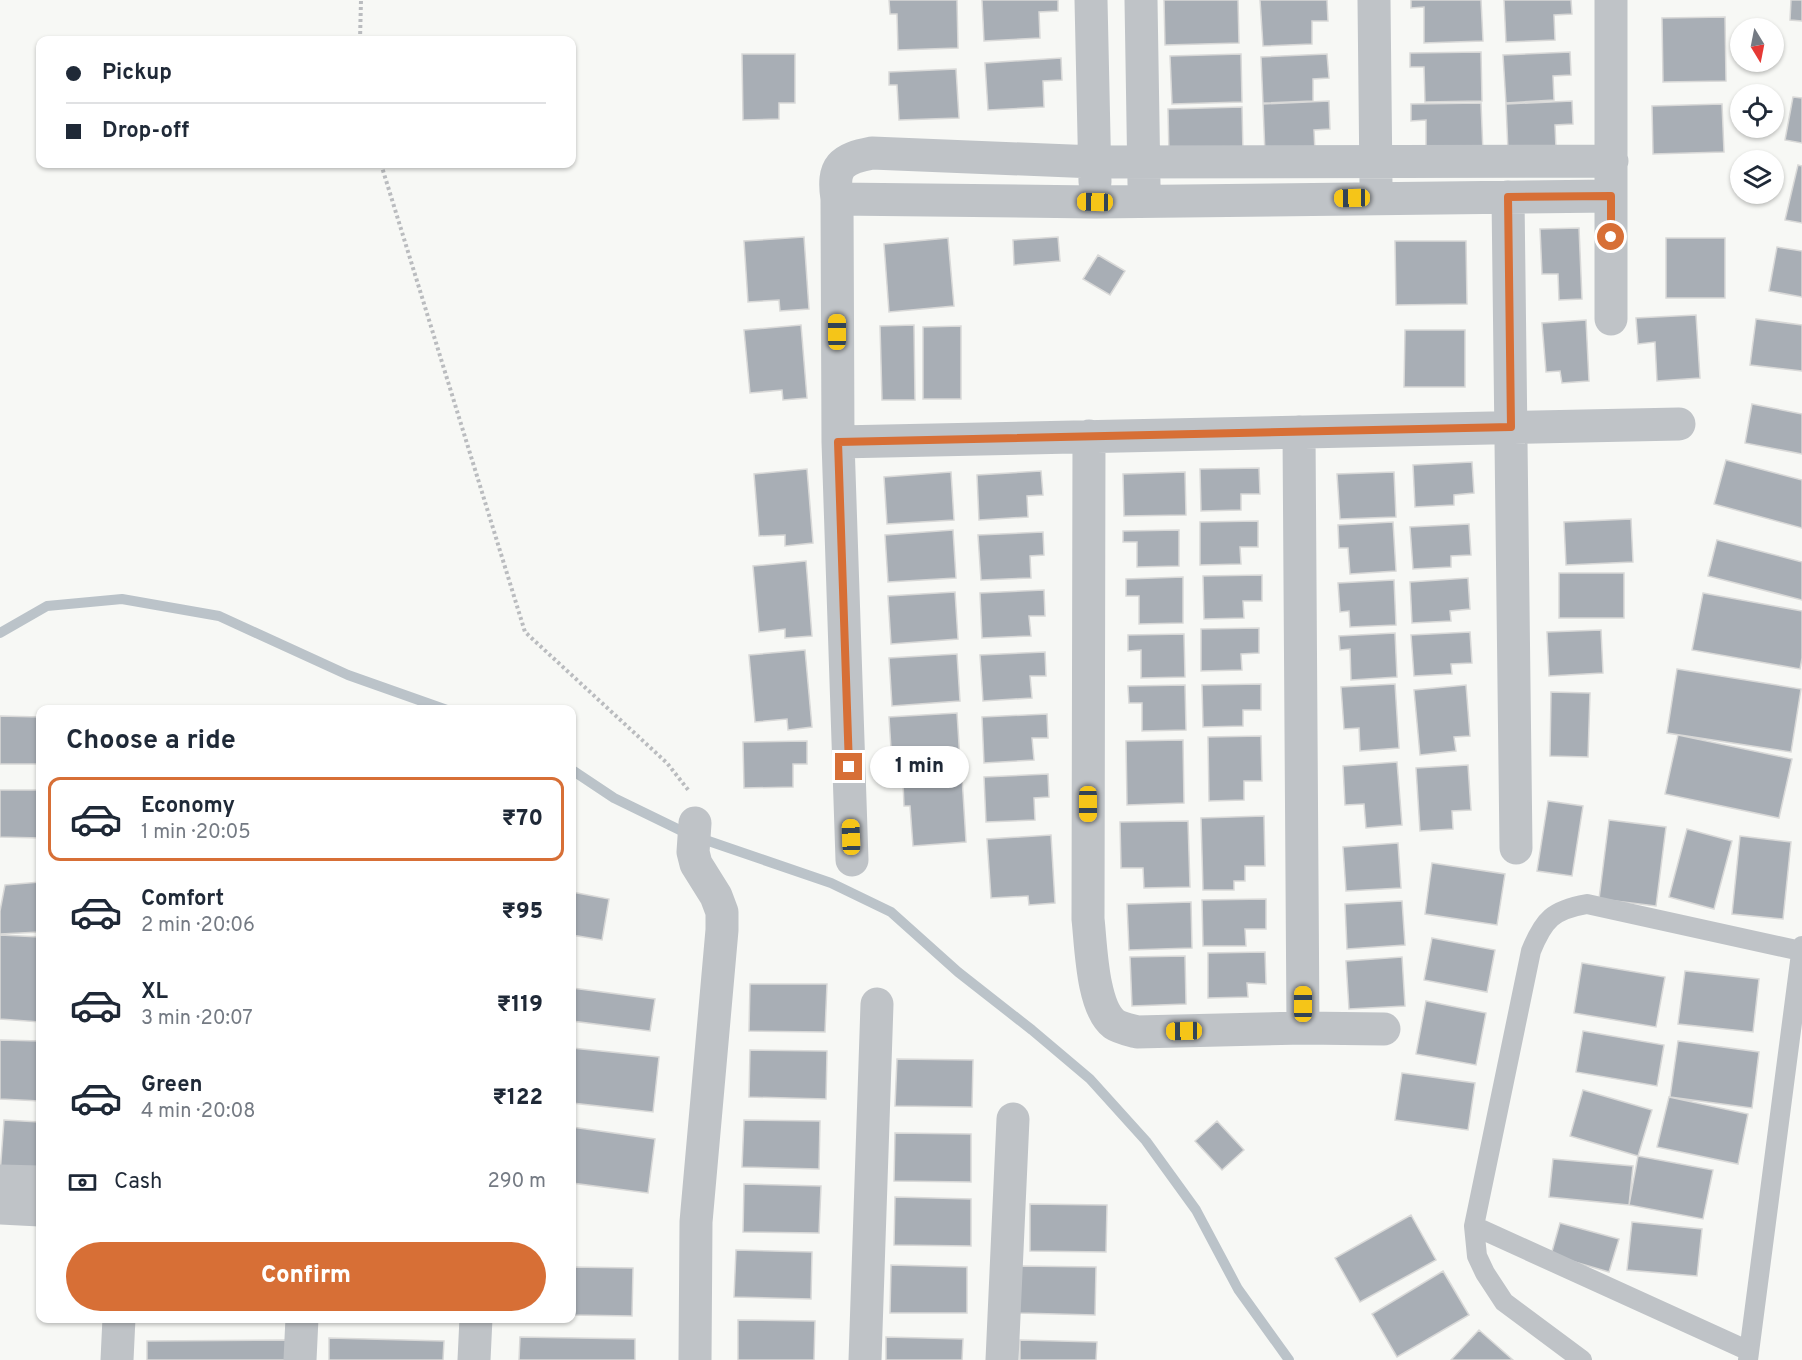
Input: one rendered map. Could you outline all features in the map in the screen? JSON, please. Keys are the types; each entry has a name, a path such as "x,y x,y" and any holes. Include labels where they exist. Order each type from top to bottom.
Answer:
{"street":[{"path":"1091,0 1095,202"},
{"path":"1141,0 1145,202"},
{"path":"1374,0 1375,198"},
{"path":"1611,0 1611,319"},
{"path":"852,860 838,442 837,199 835,184 838,170 852,157 872,153 1095,162 1612,161"},
{"path":"837,199 1145,202 1611,196"},
{"path":"1508,197 1516,848"},
{"path":"838,442 1679,424"},
{"path":"1299,432 1303,1028"},
{"path":"1089,436 1088,919 1094,981 1102,1006 1114,1024 1137,1032 1303,1028 1384,1029"},
{"path":"694,833 693,852 696,864 716,897 722,912 696,1222 694,1360"},
{"path":"865,1360 877,1004"},
{"path":"1002,1360 1013,1119"},
{"path":"0,1181 36,1182"},
{"path":"0,1208 36,1210"},
{"path":"117,1360 119,1323"},
{"path":"300,1360 302,1323"},
{"path":"474,1360 476,1323"}],"lane":[{"path":"1474,1226 1748,1355 1802,949 1587,904 1565,908 1552,916 1538,933 1531,951 1474,1226 1478,1256 1485,1273 1504,1302 1582,1360"}],"path":[{"path":"360,36 361,0"},
{"path":"382,168 525,632 667,763 685,784 694,799 697,811 694,833"}],"building":[{"path":"889,0 957,0 958,48 898,50 897,14 890,14"},
{"path":"982,0 1058,0 1058,11 1039,12 1040,38 984,41"},
{"path":"1164,0 1238,0 1239,43 1165,45"},
{"path":"1260,0 1327,0 1328,21 1312,21 1312,44 1263,46"},
{"path":"1411,0 1481,0 1483,41 1424,43 1424,7 1411,8"},
{"path":"1504,0 1571,0 1572,14 1554,15 1555,40 1506,42"},
{"path":"1791,0 1802,0 1802,21 1790,20"},
{"path":"1725,17 1726,81 1663,82 1662,18"},
{"path":"1481,52 1482,101 1425,102 1424,67 1410,67 1410,53"},
{"path":"1570,52 1571,75 1553,76 1554,100 1506,103 1503,55"},
{"path":"742,54 795,54 795,103 779,103 779,119 743,120"},
{"path":"1241,54 1242,102 1172,104 1170,56"},
{"path":"1327,54 1329,78 1313,79 1313,101 1263,103 1261,57"},
{"path":"1061,58 1062,80 1043,81 1044,107 988,110 985,63"},
{"path":"956,69 959,118 899,120 897,85 889,85 889,72"},
{"path":"1793,97 1802,98 1802,143 1785,140"},
{"path":"1329,101 1330,129 1314,130 1315,152 1265,154 1263,104"},
{"path":"1572,101 1573,124 1555,125 1556,149 1508,151 1506,104"},
{"path":"1481,103 1483,153 1426,154 1426,120 1411,121 1411,104"},
{"path":"1722,104 1724,152 1653,154 1652,106"},
{"path":"1242,107 1243,154 1169,156 1168,109"},
{"path":"1798,165 1802,166 1802,223 1785,220"},
{"path":"1579,228 1582,299 1559,300 1558,274 1542,274 1540,229"},
{"path":"804,237 809,309 780,311 779,300 748,302 744,241"},
{"path":"1058,237 1060,261 1014,265 1013,240"},
{"path":"948,238 954,306 889,312 884,244"},
{"path":"1666,238 1725,238 1725,298 1666,298"},
{"path":"1395,241 1466,241 1467,304 1396,305"},
{"path":"1777,247 1802,251 1802,297 1769,291"},
{"path":"1098,255 1125,271 1110,295 1083,279"},
{"path":"1696,315 1700,378 1657,381 1655,342 1638,344 1636,318"},
{"path":"1756,319 1802,325 1802,371 1750,365"},
{"path":"1586,320 1589,381 1562,383 1560,371 1546,372 1542,323"},
{"path":"801,325 807,398 783,400 782,390 750,393 744,330"},
{"path":"914,325 915,400 882,400 880,326"},
{"path":"961,326 961,399 923,399 923,327"},
{"path":"1405,330 1465,330 1465,387 1404,387"},
{"path":"1752,404 1802,414 1802,454 1745,443"},
{"path":"1726,460 1802,480 1802,528 1714,504"},
{"path":"1472,462 1474,493 1454,495 1454,505 1415,507 1413,465"},
{"path":"1259,468 1260,494 1241,494 1241,510 1201,511 1200,469"},
{"path":"807,469 813,543 785,546 785,535 759,536 754,474"},
{"path":"1041,471 1043,495 1027,496 1028,517 979,520 977,475"},
{"path":"951,472 954,520 887,524 884,477"},
{"path":"1185,472 1186,515 1124,516 1123,474"},
{"path":"1394,472 1396,517 1340,519 1337,474"},
{"path":"1631,519 1633,562 1566,565 1564,522"},
{"path":"1258,521 1258,547 1240,547 1241,564 1200,565 1200,522"},
{"path":"1393,522 1396,571 1350,574 1348,548 1339,548 1338,525"},
{"path":"1469,524 1471,555 1451,556 1451,567 1413,569 1410,527"},
{"path":"953,530 956,578 888,582 885,535"},
{"path":"1179,530 1179,566 1137,567 1137,542 1123,542 1123,531"},
{"path":"1043,532 1044,555 1030,556 1031,578 981,580 978,535"},
{"path":"1717,540 1802,562 1802,600 1708,576"},
{"path":"806,561 812,636 785,638 785,629 759,632 753,566"},
{"path":"1559,573 1624,573 1624,618 1559,618"},
{"path":"1262,575 1262,601 1243,601 1244,618 1204,619 1203,576"},
{"path":"1183,577 1183,623 1139,624 1139,596 1126,596 1126,579"},
{"path":"1468,578 1470,609 1450,611 1451,621 1412,623 1410,582"},
{"path":"1394,580 1396,625 1350,627 1349,611 1340,612 1338,583"},
{"path":"1044,590 1045,616 1029,616 1031,636 982,638 980,593"},
{"path":"955,592 958,639 891,644 888,596"},
{"path":"1703,593 1802,611 1800,669 1692,650"},
{"path":"1259,628 1259,653 1241,654 1242,670 1201,671 1201,629"},
{"path":"1601,630 1603,673 1549,676 1547,632"},
{"path":"1470,632 1472,663 1451,664 1452,674 1414,676 1411,635"},
{"path":"1395,633 1397,677 1351,680 1350,649 1340,650 1339,636"},
{"path":"1184,634 1185,677 1141,678 1141,650 1128,651 1128,635"},
{"path":"805,650 812,727 788,730 787,719 755,722 749,655"},
{"path":"1045,652 1046,676 1030,676 1032,698 983,701 980,655"},
{"path":"957,654 960,701 892,706 889,658"},
{"path":"1677,669 1801,689 1791,752 1667,733"},
{"path":"1261,684 1261,710 1243,710 1243,726 1203,727 1202,685"},
{"path":"1395,684 1399,748 1360,751 1359,728 1344,729 1341,687"},
{"path":"1185,685 1186,730 1142,731 1142,703 1129,703 1128,686"},
{"path":"1466,685 1470,736 1454,737 1456,751 1420,755 1414,690"},
{"path":"1551,692 1590,693 1588,757 1550,756"},
{"path":"957,713 960,760 892,765 889,717"},
{"path":"1047,714 1048,738 1032,738 1034,760 984,763 982,717"},
{"path":"0,716 36,717 36,764 0,764"},
{"path":"1678,735 1792,759 1779,818 1665,794"},
{"path":"1261,736 1262,781 1244,781 1244,800 1209,801 1208,737"},
{"path":"1183,740 1184,803 1127,805 1126,741"},
{"path":"807,741 807,764 793,764 793,787 744,788 743,742"},
{"path":"1397,762 1402,825 1366,828 1364,804 1345,805 1343,766"},
{"path":"1468,765 1471,810 1452,811 1453,829 1420,831 1416,768"},
{"path":"1048,774 1049,797 1034,798 1035,820 986,822 984,777"},
{"path":"962,777 966,842 913,846 910,806 904,806 903,782"},
{"path":"0,790 36,790 36,838 0,837"},
{"path":"1548,801 1583,806 1572,876 1537,871"},
{"path":"1264,816 1265,866 1245,866 1245,881 1234,881 1234,890 1203,890 1201,818"},
{"path":"1609,820 1666,827 1656,906 1599,899"},
{"path":"1188,821 1190,887 1144,888 1143,868 1121,868 1120,822"},
{"path":"1687,829 1732,841 1714,909 1669,897"},
{"path":"1051,835 1055,903 1029,905 1028,896 991,898 987,839"},
{"path":"1740,836 1791,842 1783,919 1732,914"},
{"path":"1398,843 1401,888 1346,891 1343,847"},
{"path":"1432,863 1505,874 1497,925 1425,914"},
{"path":"36,882 36,932 0,934 0,911 5,885"},
{"path":"576,893 609,899 602,940 576,936"},
{"path":"1266,899 1266,929 1245,929 1246,946 1203,946 1202,900"},
{"path":"1402,901 1405,945 1347,949 1345,904"},
{"path":"1191,902 1192,948 1129,950 1127,904"},
{"path":"0,935 36,937 36,1022 0,1019"},
{"path":"1432,938 1495,950 1487,992 1424,980"},
{"path":"1265,952 1266,984 1247,983 1248,997 1208,998 1208,953"},
{"path":"1185,956 1186,1004 1132,1006 1130,957"},
{"path":"1402,957 1405,1006 1349,1009 1346,961"},
{"path":"1582,963 1665,977 1656,1027 1574,1013"},
{"path":"1685,971 1759,979 1753,1032 1678,1024"},
{"path":"750,984 827,984 825,1032 749,1031"},
{"path":"576,989 655,999 650,1031 576,1022"},
{"path":"1426,1001 1486,1013 1476,1065 1416,1054"},
{"path":"1583,1031 1664,1045 1657,1086 1576,1072"},
{"path":"0,1040 36,1041 36,1101 0,1099"},
{"path":"1678,1041 1759,1052 1752,1108 1670,1097"},
{"path":"576,1048 659,1057 653,1112 576,1103"},
{"path":"750,1050 827,1051 826,1099 749,1097"},
{"path":"897,1059 973,1060 972,1107 895,1106"},
{"path":"1402,1073 1475,1083 1468,1130 1395,1120"},
{"path":"1583,1090 1652,1110 1638,1156 1570,1136"},
{"path":"1669,1097 1748,1114 1738,1164 1657,1147"},
{"path":"4,1120 36,1122 36,1176 0,1174"},
{"path":"744,1120 820,1121 819,1169 742,1167"},
{"path":"1217,1121 1244,1150 1222,1170 1195,1141"},
{"path":"576,1128 655,1139 648,1193 576,1184"},
{"path":"895,1133 971,1134 971,1182 894,1181"},
{"path":"1638,1156 1713,1170 1703,1219 1629,1205"},
{"path":"1553,1159 1633,1166 1629,1205 1549,1197"},
{"path":"744,1184 821,1186 819,1233 743,1232"},
{"path":"895,1197 971,1199 971,1246 894,1245"},
{"path":"1030,1204 1107,1205 1106,1252 1030,1251"},
{"path":"1411,1215 1436,1260 1360,1302 1335,1258"},
{"path":"1632,1222 1702,1229 1697,1276 1627,1270"},
{"path":"1560,1223 1619,1239 1609,1272 1551,1255"},
{"path":"736,1250 812,1252 811,1299 734,1297"},
{"path":"891,1265 967,1267 967,1313 890,1313"},
{"path":"1020,1266 1096,1267 1095,1315 1019,1313"},
{"path":"576,1267 633,1268 632,1316 576,1315"},
{"path":"1443,1271 1469,1315 1397,1357 1372,1314"},
{"path":"738,1320 815,1321 814,1360 738,1360"},
{"path":"1479,1330 1513,1360 1451,1360"},
{"path":"520,1337 635,1339 635,1360 519,1360"},
{"path":"886,1337 963,1339 962,1360 886,1360"},
{"path":"329,1338 444,1341 443,1360 329,1360"},
{"path":"288,1340 288,1360 147,1360 147,1341"},
{"path":"1020,1340 1097,1342 1096,1360 1020,1360"}],"waterway":[{"path":"0,633 47,606 122,599 219,616 348,675 433,705"},
{"path":"576,773 614,798 688,834 831,883 891,912 958,972 1090,1079 1146,1141 1196,1210 1238,1289 1289,1360"}],"route":[{"path":"849,767 838,442 1511,427 1508,197 1611,196 1611,237"}]}
